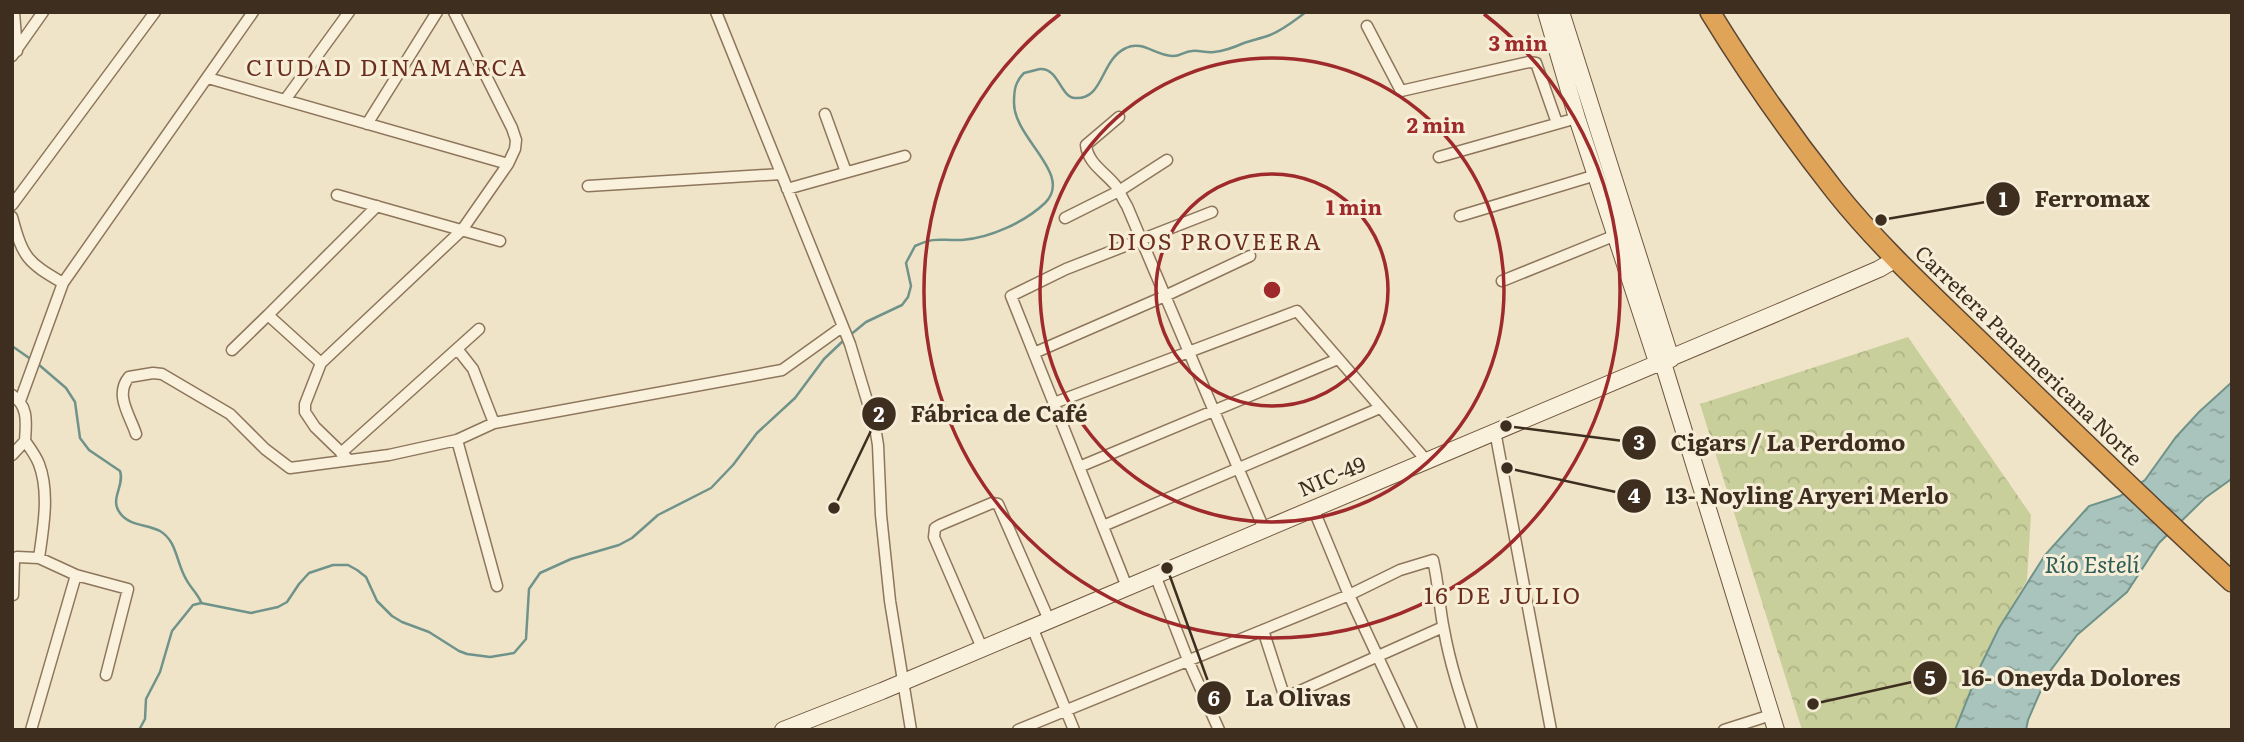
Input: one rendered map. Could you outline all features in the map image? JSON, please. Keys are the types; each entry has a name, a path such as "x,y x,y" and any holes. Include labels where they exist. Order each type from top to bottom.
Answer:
{"highway":[{"name":"Carretera Panamericana Norte","path":"1710,12 1810,159 1836,193 1896,259 2117,475 2232,582"}],"street":[{"path":"14,12 14,53"},
{"path":"14,53 43,12"},
{"path":"12,205 155,12"},
{"path":"39,558 44,483 39,462 25,441 26,416 16,398 34,361 64,283 253,12"},
{"path":"285,100 349,12"},
{"path":"367,124 437,12"},
{"path":"345,457 315,427 305,412 305,404 321,363 462,230 508,164 514,149 516,140 512,128 454,12"},
{"path":"716,12 850,344 864,388 878,445 883,540 911,730"},
{"path":"1545,12 1616,235 1664,362"},
{"path":"1561,12 1774,722 1724,730"},
{"path":"1367,26 1401,91 1530,62 1536,63 1557,123"},
{"path":"208,78 508,164"},
{"path":"825,114 846,173"},
{"path":"1439,157 1594,115"},
{"path":"1119,117 1086,145 1090,158 1119,191 1264,529"},
{"path":"787,189 905,156"},
{"path":"1065,218 1119,191 1167,160"},
{"path":"588,186 781,174"},
{"path":"1460,216 1597,175"},
{"path":"337,195 500,242"},
{"path":"232,349 377,206"},
{"path":"1127,587 1011,296 1066,269 1212,212"},
{"path":"12,216 27,258 34,266 64,283"},
{"path":"1502,281 1616,235"},
{"path":"1034,353 1250,256"},
{"name":"NIC-49","path":"783,730 800,726 1664,362 1879,269 1896,259"},
{"path":"1054,403 1297,312 1426,460"},
{"path":"268,315 321,363"},
{"path":"345,457 479,329"},
{"path":"136,434 122,400 122,387 129,377 153,373 162,374 230,414 265,449 290,468 345,457 389,456 457,440 494,423 782,370 843,330"},
{"path":"458,350 472,369 494,423"},
{"path":"1079,467 1338,359"},
{"path":"1102,526 1380,408"},
{"path":"1495,431 1551,730"},
{"path":"457,440 497,586"},
{"path":"12,455 25,441"},
{"path":"982,648 934,537 935,528 940,525 992,503 998,504 1049,620"},
{"path":"1313,508 1349,595 1412,730"},
{"path":"13,595 14,560 17,557 39,558 76,575 128,589 106,676"},
{"path":"1018,730 1349,595 1400,570 1433,560 1442,603 1443,627 1472,730"},
{"path":"31,730 76,575"},
{"path":"1155,575 1216,729"},
{"path":"1032,627 1074,730"},
{"path":"1263,630 1283,692 1291,695 1443,627"}],"green space":[{"path":"1908,337 2031,515 2027,580 1981,665 1955,730 1802,730 1700,404"}],"water":[{"name":"Río Estelí","path":"2232,382 2230,480 2205,498 2159,543 2127,592 2077,635 2048,674 2026,730 1955,730 1999,628 2045,555 2089,506 2120,496 2145,480 2176,437"}],"waterway":[{"path":"849,336 866,322 902,305 908,297 911,286 906,263 915,246 934,240 973,239 995,232 1028,217 1045,203 1052,192 1052,180 1048,168 1023,130 1014,103 1016,86 1024,73 1046,70 1070,96 1084,97 1092,93 1111,61 1126,48 1138,46 1172,56 1189,51 1222,51 1275,33 1306,12"},
{"path":"139,730 145,719 146,699 160,672 172,631 193,605 201,603 251,613 278,607 287,602 309,573 333,565 348,565 357,570 366,577 377,601 392,616 429,632 459,651 490,657 514,653 526,639 529,589 540,573 571,559 619,545 632,538 658,515 711,488 733,465 757,433 795,398 824,359 844,340"},
{"path":"12,346 32,360"},
{"path":"38,364 66,388 75,402 80,438 89,450 120,471 121,482 116,498 120,513 128,520 166,535 186,579 201,602"}],"place":[{"name":"Ferromax","path":"1881,220"},
{"name":"Cigars / La Perdomo","path":"1506,426"},
{"name":"13- Noyling Aryeri Merlo","path":"1507,468"},
{"name":"Fábrica de Café","path":"834,508"},
{"name":"La Olivas","path":"1167,568"},
{"name":"16- Oneyda Dolores","path":"1813,704"}],"district":[{"name":"CIUDAD DINAMARCA","path":"387,68"},
{"name":"DIOS PROVEERA","path":"1215,242"},
{"name":"16 DE JULIO","path":"1503,596"}]}
